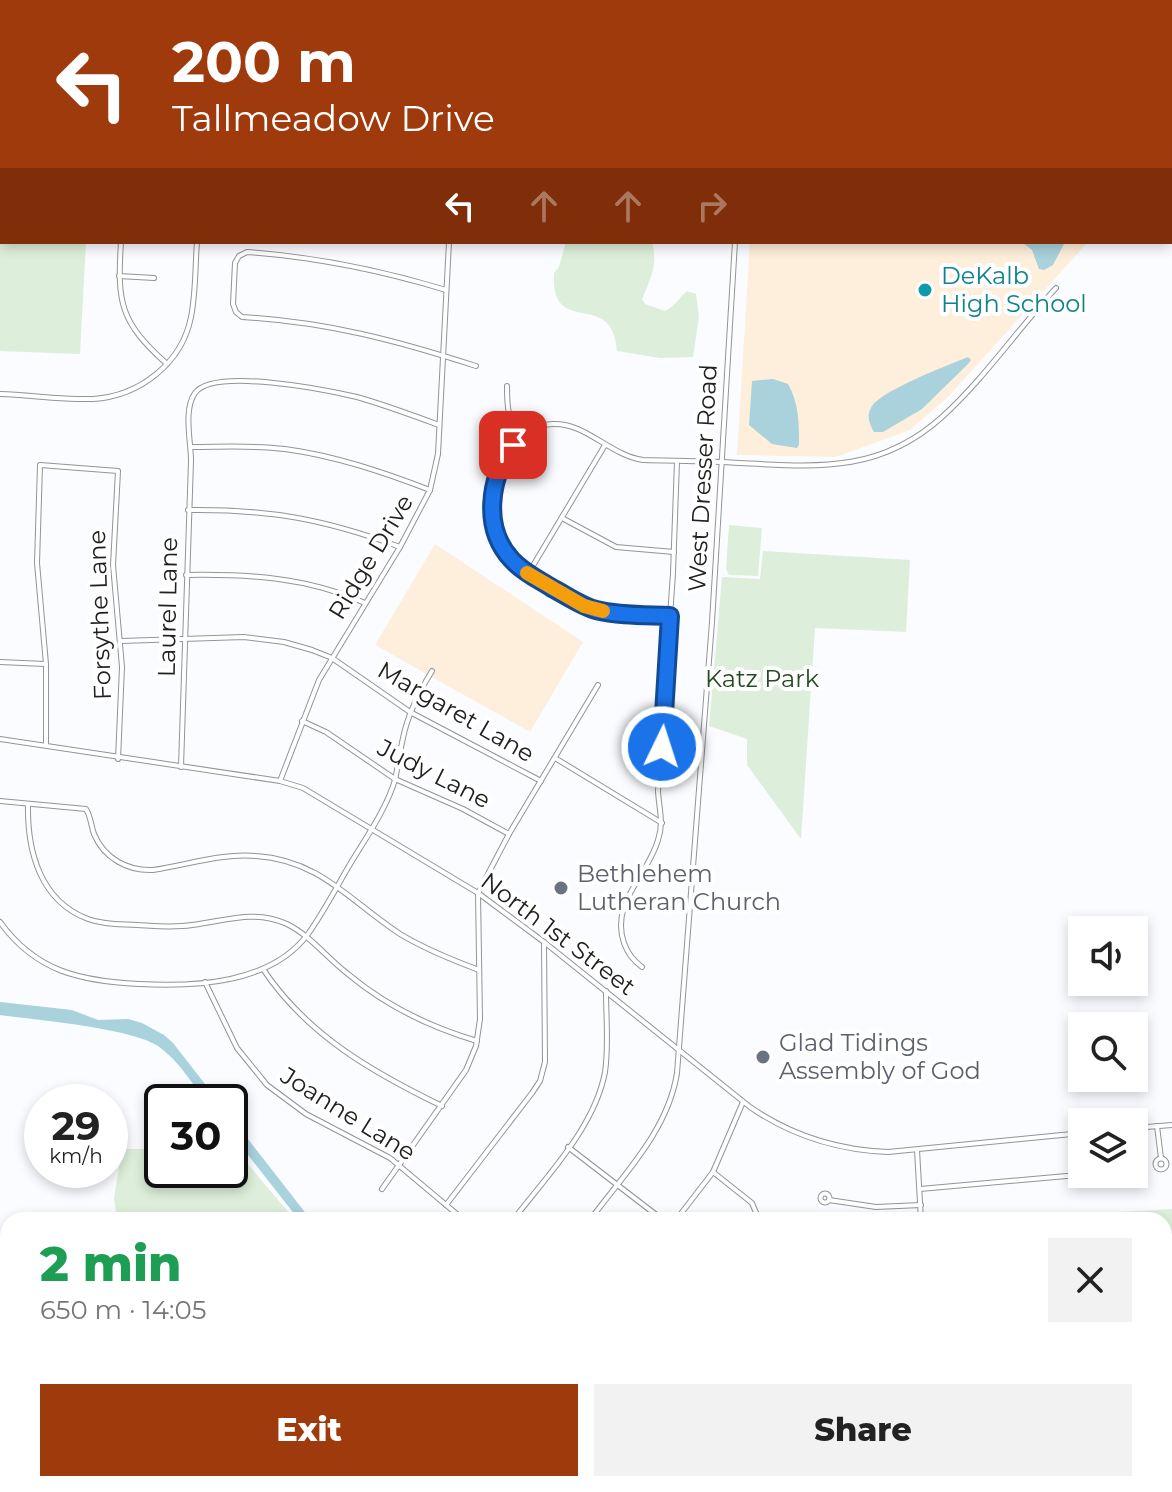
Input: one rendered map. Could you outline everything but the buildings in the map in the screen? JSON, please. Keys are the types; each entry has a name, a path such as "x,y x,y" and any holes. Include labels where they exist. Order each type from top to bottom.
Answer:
{"street":[{"path":"121,244 121,300 132,327 167,364"},
{"path":"0,394 103,398 142,384 167,364 182,342 191,316 197,244"},
{"name":"Ridge Drive","path":"280,781 314,691 400,547 430,490 437,461 449,244"},
{"name":"West Dresser Road","path":"596,1212 651,1139 664,1116 676,1083 703,738 735,244"},
{"path":"446,290 383,271 305,257 247,252 239,256 235,263 233,304 242,317 292,320 360,332 476,366"},
{"path":"119,276 154,278"},
{"path":"670,616 592,609 528,574 513,560 502,546 492,512 500,469 507,453 521,435 534,427 559,424 583,431 634,459 828,466 871,457 922,432 945,414 1056,288"},
{"name":"Laurel Lane","path":"181,767 191,402 198,390 212,382 259,382 320,389 383,405 439,425"},
{"path":"507,386 508,413 521,435"},
{"path":"528,574 605,445"},
{"path":"191,447 267,447 321,455 383,472 430,490"},
{"path":"642,967 628,954 620,922 624,904 652,856 662,823 658,794 677,461"},
{"name":"Forsythe Lane","path":"46,664 37,563 40,465 118,471 113,565 121,641 122,702 118,759"},
{"path":"188,510 284,514 343,527 400,547"},
{"path":"562,518 616,547 674,552"},
{"path":"186,575 275,577 327,589 365,603"},
{"name":"Margaret Lane","path":"121,641 244,637 278,641 332,658 410,712 541,781"},
{"path":"0,662 46,664 46,745"},
{"path":"0,922 35,958 87,980 161,985 205,982 263,969 306,936 371,829 395,779 410,712 432,671"},
{"path":"382,1189 466,1070 477,1041 480,1019 478,893 509,834 598,685"},
{"name":"Judy Lane","path":"302,721 341,741 395,779 463,809 509,834"},
{"path":"662,735 703,738"},
{"name":"North 1st Street","path":"0,739 280,781 311,793 478,893 743,1102 781,1126 828,1144 866,1151 917,1150 1068,1134"},
{"name":"Margaret Lane","path":"555,758 662,823"},
{"path":"0,801 88,810 95,835 103,849 131,868 153,870 230,856 257,856 301,865 338,885 403,935 444,957 479,970"},
{"path":"28,804 30,841 44,883 66,908 106,924 172,926 254,916 279,921 306,936 334,963 385,1001 420,1020 477,1041"},
{"path":"446,1205 532,1093 542,1074 545,1062 544,942"},
{"path":"263,969 299,1012 342,1051 377,1073 442,1106"},
{"name":"Joanne Lane","path":"205,982 237,1048 267,1085 306,1114 350,1135 398,1164 454,1212"},
{"path":"519,1212 589,1116 601,1088 606,1056 606,991"},
{"path":"682,1212 713,1172 743,1102"},
{"path":"1148,1127 1172,1125"},
{"path":"1157,1126 1161,1158"},
{"path":"568,1147 652,1212"},
{"path":"917,1150 921,1212"},
{"path":"713,1172 752,1203 756,1212"},
{"path":"920,1189 1068,1176"},
{"path":"829,1200 876,1207 921,1205"}],"shaded area":[{"path":"750,244 1086,244 949,396 910,430 836,457 737,455"},
{"path":"435,544 583,642 530,732 375,645"}],"green space":[{"path":"0,244 86,244 80,354 0,351"},
{"path":"565,244 652,244 654,265 642,299 645,304 665,311 687,291 696,294 699,317 693,357 660,358 617,351 613,332 605,321 562,304 555,293 554,273 559,267"},
{"path":"729,525 762,528 758,576 729,575 726,569"},
{"name":"Katz Park","path":"763,551 910,560 906,632 815,628 801,839 747,765 747,739 709,726 722,577 760,579"},
{"path":"128,1149 144,1149 144,1188 248,1188 248,1164 288,1212 116,1212 116,1188 128,1188"},
{"path":"1172,1209 1172,1212 1122,1212"}],"water":[{"path":"1024,244 1064,244 1053,265 1044,270 1039,269 1032,250"},
{"path":"968,357 971,360 969,363 922,409 883,432 874,432 869,414 877,401 915,379"},
{"path":"773,379 788,384 794,398 798,421 797,448 772,444 749,425 752,381"},
{"path":"0,1002 72,1010 98,1020 128,1019 142,1023 173,1043 205,1084 193,1084 172,1058 145,1040 82,1026 0,1015"},
{"path":"248,1139 305,1212 293,1212 248,1155"}],"slow traffic":[{"path":"527,573 584,606 603,611"}],"place":[{"name":"DeKalb High School","path":"925,290"},
{"name":"Bethlehem Lutheran Church","path":"561,888"},
{"name":"Glad Tidings Assembly of God","path":"763,1057"}],"route":[{"path":"513,445 500,469 493,495 495,529 506,553 528,574 584,606 607,612 670,616 662,747"}]}
